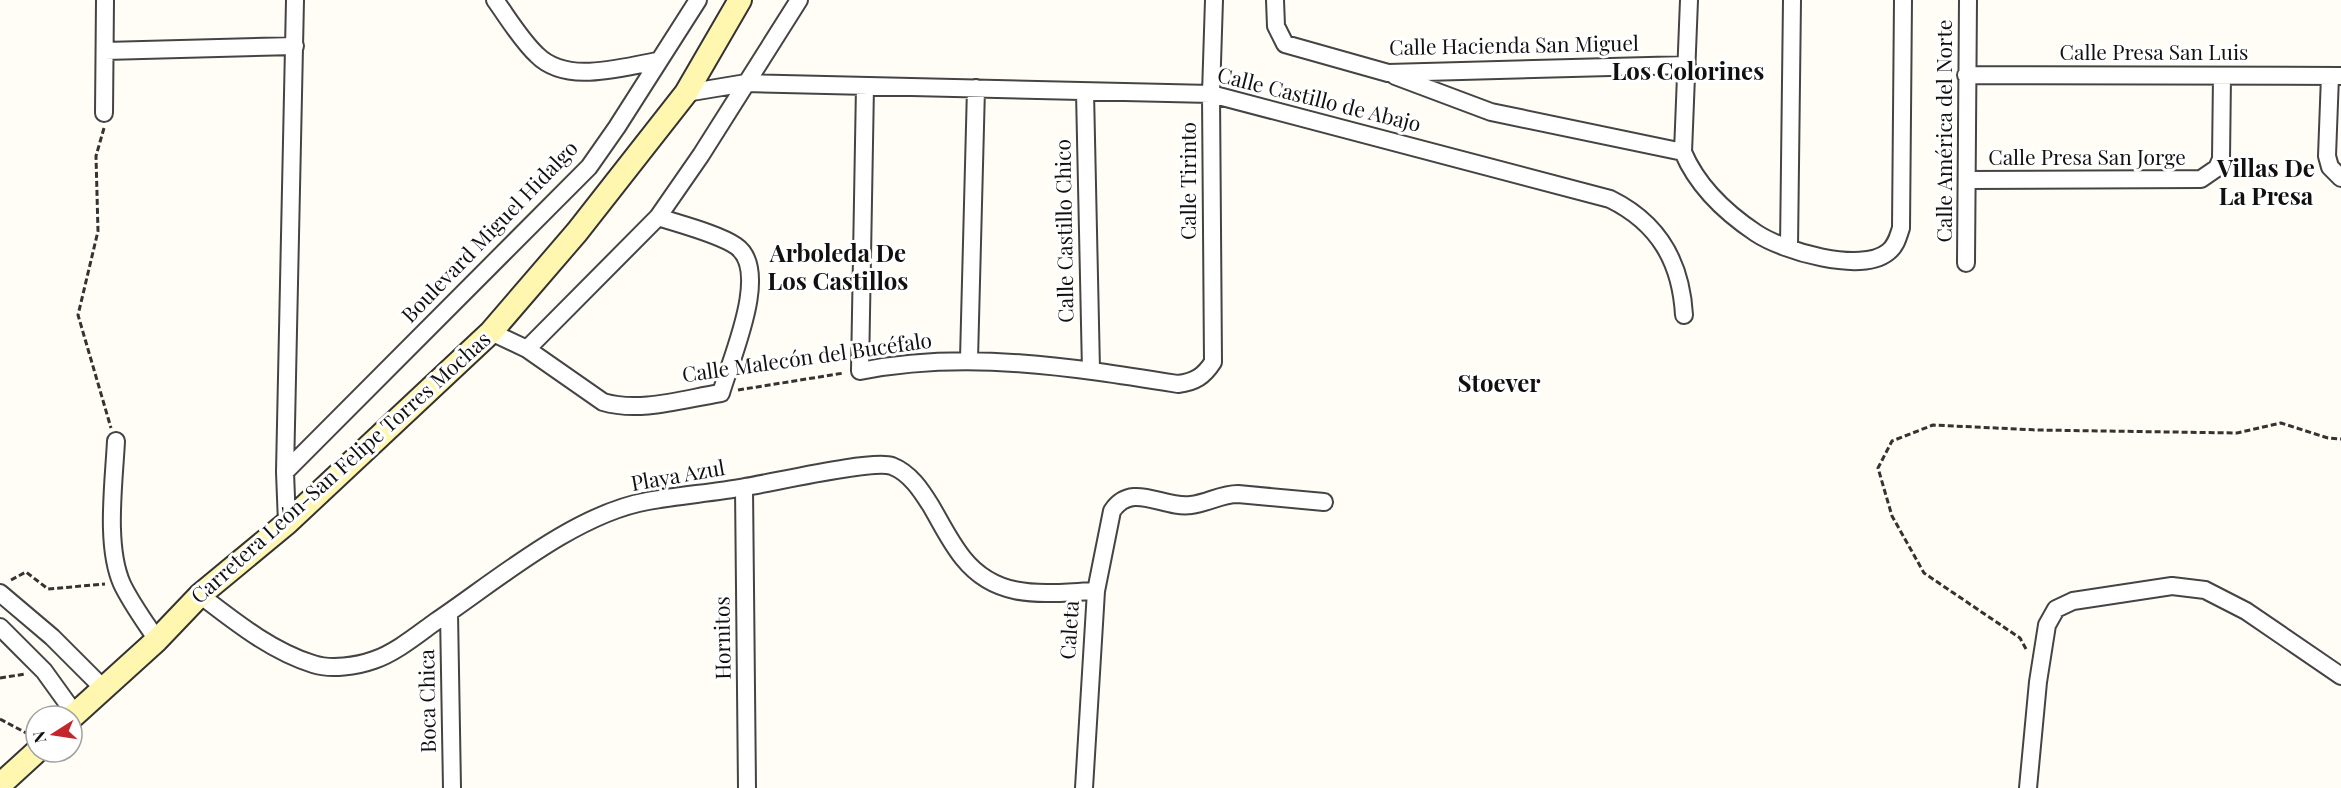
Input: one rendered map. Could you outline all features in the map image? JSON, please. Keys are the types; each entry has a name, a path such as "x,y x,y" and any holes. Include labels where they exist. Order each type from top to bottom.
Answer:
{"main road":[{"name":"Carretera León-San Felipe Torres Mochas","path":"84,706 157,640 200,595 287,523 491,332 584,223 686,93 740,0"},
{"path":"0,785 24,763"}],"street":[{"path":"104,113 105,0"},
{"path":"287,523 285,472 295,0"},
{"path":"495,0 538,57 552,66 582,71 658,61"},
{"name":"Boulevard Miguel Hidalgo","path":"285,472 589,166 618,128 698,0"},
{"path":"527,349 658,217 701,155 799,0"},
{"name":"Calle Tirinto","path":"1213,362 1210,94 1214,0"},
{"path":"1275,0 1276,26 1285,44 1383,72 1491,112 1683,152"},
{"path":"1689,0 1683,152 1691,171 1735,217 1759,234 1814,255 1862,261 1871,261 1888,253 1895,245 1901,228 1903,0"},
{"path":"1790,247 1792,0"},
{"name":"Calle América del Norte","path":"1966,263 1968,0"},
{"path":"105,51 295,46"},
{"name":"Calle Hacienda San Miguel","path":"1383,72 1687,65"},
{"name":"Calle Presa San Luis","path":"1966,75 2335,76"},
{"name":"Calle Presa San Jorge","path":"1967,180 2202,179 2217,168 2221,159 2222,76"},
{"path":"2335,76 2327,156 2330,167 2341,178"},
{"name":"Calle Castillo de Abajo","path":"686,93 746,83 1210,94 1610,199 1639,217 1666,248 1676,266 1683,288 1684,315"},
{"path":"860,371 865,86"},
{"path":"969,359 976,88"},
{"name":"Calle Castillo Chico","path":"1085,92 1091,370"},
{"path":"658,217 735,245 746,255 751,265 752,290 721,393"},
{"name":"Calle Malecón del Bucéfalo","path":"491,332 527,349 603,402 617,406 634,407 721,393"},
{"name":"Calle Malecón del Bucéfalo","path":"860,371 884,366 969,359 1091,370 1178,384 1199,378 1213,362"},
{"path":"116,441 114,548 122,583 157,640"},
{"name":"Playa Azul","path":"200,595 238,625 278,649 315,665 340,667 375,660 449,613 538,549 597,519 645,501 744,488 868,465 890,465 903,472 919,487 964,559 1003,589 1031,593 1096,591"},
{"name":"Hornitos","path":"744,488 747,788"},
{"name":"Caleta","path":"1083,788 1096,591 1112,511 1118,502 1127,497 1139,496 1179,506 1191,505 1227,494 1238,494 1324,502"},
{"path":"2028,788 2038,682 2047,625 2056,609 2073,601 2172,586 2205,591 2246,611 2341,676"},
{"path":"4,587 103,688"},
{"name":"Boca Chica","path":"449,613 452,788"},
{"path":"0,627 44,671 66,704"}],"path":[{"path":"104,113 104,129 96,156 98,231 78,315 116,441"},
{"name":"Calle Malecón del Bucéfalo","path":"721,393 860,371"},
{"path":"2038,682 2032,659 2020,638 1924,573 1892,516 1878,468 1892,441 1933,425 2037,430 2236,433 2281,423 2328,438 2341,439"},
{"path":"4,587 26,572 48,589 122,583"},
{"path":"0,719 24,732"}],"district":[{"name":"Los Colorines","path":"1688,72"},
{"name":"Villas De La Presa","path":"2266,183"},
{"name":"Arboleda De Los Castillos","path":"838,268"},
{"name":"Stoever","path":"1499,384"}]}
